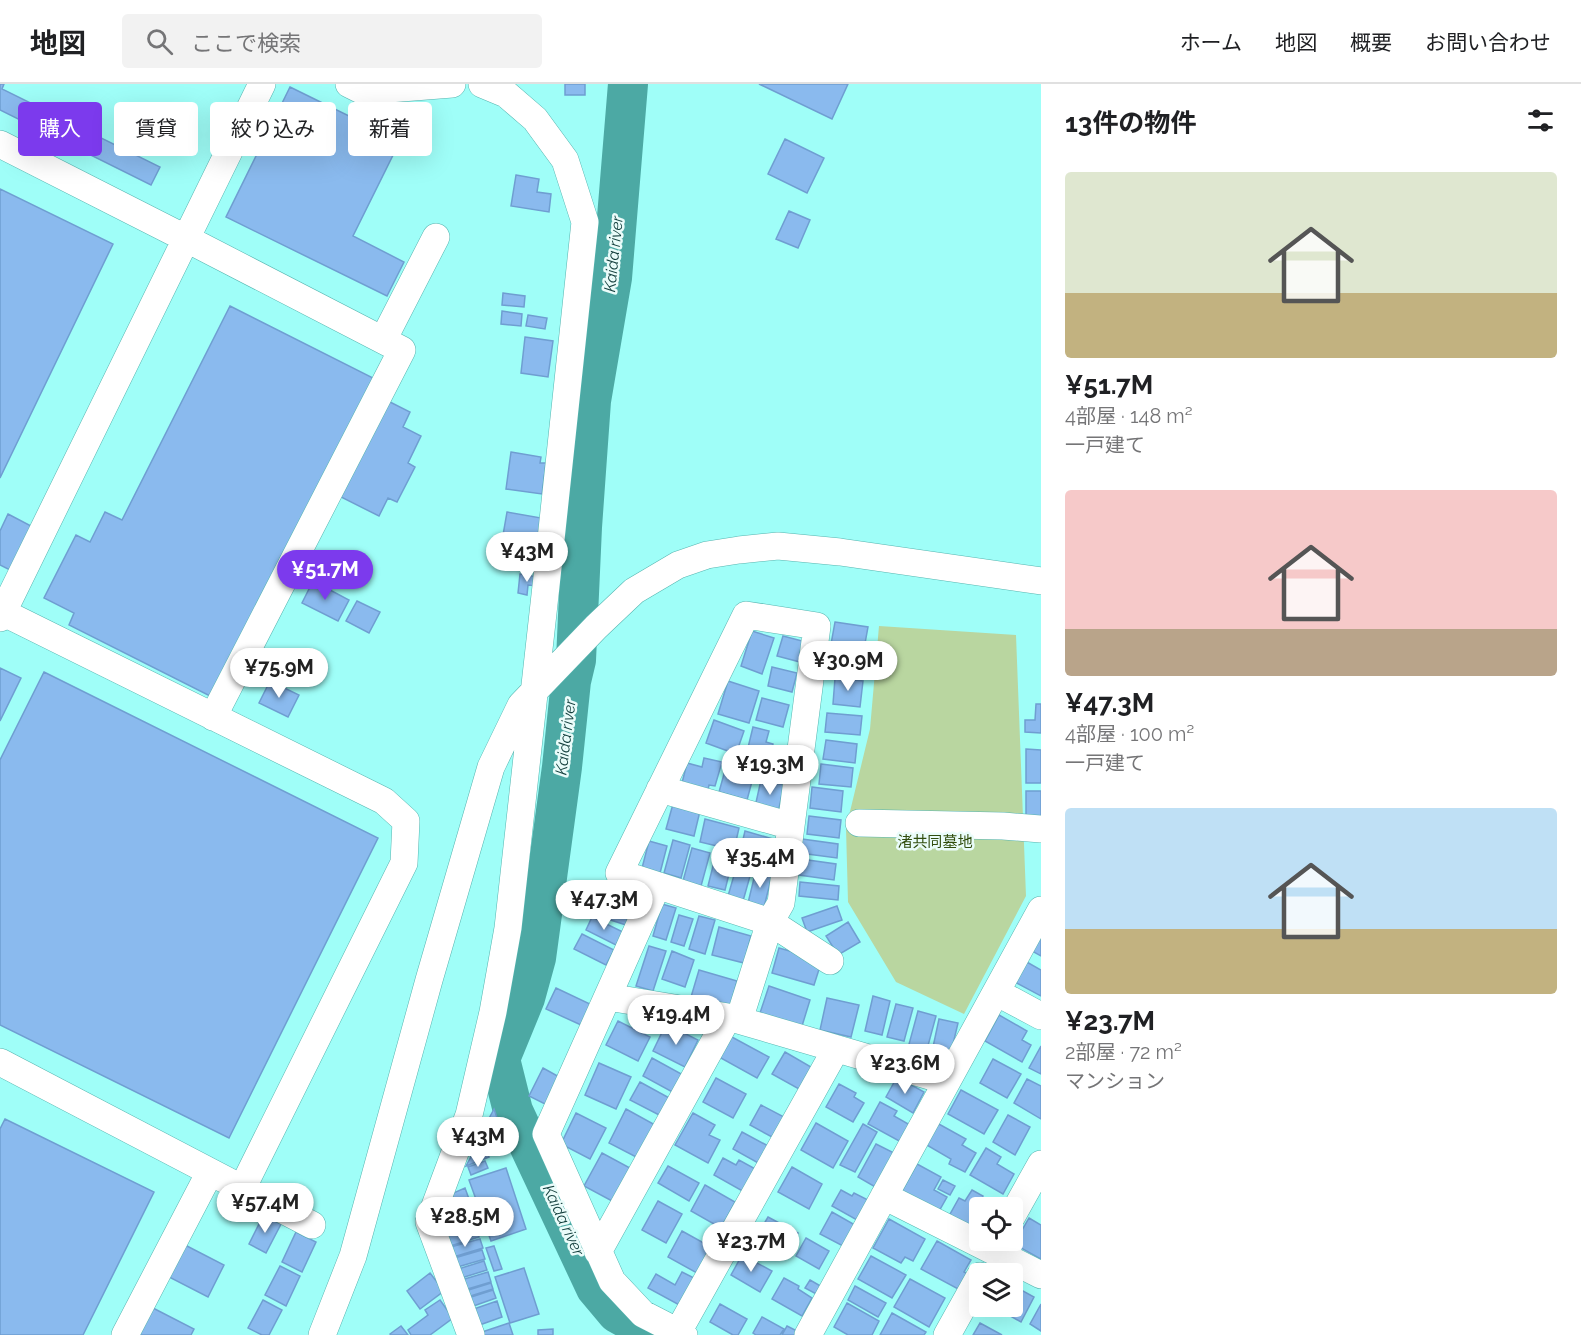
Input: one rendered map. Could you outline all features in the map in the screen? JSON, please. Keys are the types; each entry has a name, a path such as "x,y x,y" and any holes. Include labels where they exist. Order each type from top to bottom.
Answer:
{"street":[{"path":"242,1188 404,863 406,821 384,801 1,614 262,84"},
{"path":"349,84 363,91 452,84"},
{"path":"465,1332 429,1222 469,1115 493,1012 508,928 585,222 565,160 535,119 506,94 482,84"},
{"path":"0,144 402,350 213,717"},
{"path":"383,340 435,237"},
{"path":"322,1335 353,1256 429,980 491,767 521,705 534,691 633,591 678,565 707,555 778,546 840,552 1041,581"},
{"path":"598,1252 734,1018 770,922 781,903 817,626 746,615 619,873 770,922 830,961"},
{"path":"660,789 791,826"},
{"path":"859,823 1003,826 1041,830"},
{"path":"657,886 546,1134 612,1281 643,1314 681,1334 836,1049"},
{"path":"808,1335 1041,910"},
{"path":"996,992 1041,1016"},
{"path":"608,997 734,1018 947,1081"},
{"path":"0,1062 312,1225"},
{"path":"1023,1197 1041,1164"},
{"path":"125,1335 210,1172"},
{"path":"884,1196 988,1261 1041,1275"},
{"path":"947,1335 988,1261"}],"green space":[{"name":"渚共同墓地","path":"879,626 1016,635 1026,896 964,1014 896,982 848,902 846,828 870,729"}],"building":[{"path":"0,84 4,84 2,89 28,102 18,102 18,119 0,110"},
{"path":"565,84 585,84 585,95 565,95"},
{"path":"759,84 848,84 832,119"},
{"path":"290,87 321,102 283,102"},
{"path":"336,110 348,115 348,156 393,156 353,236 404,262 387,296 226,217 256,156 336,156"},
{"path":"102,138 114,144 114,156 138,156 160,167 151,185 93,156 102,156"},
{"path":"785,139 824,158 807,193 768,174"},
{"path":"516,175 539,179 537,192 551,194 549,212 511,206"},
{"path":"0,189 113,244 0,478"},
{"path":"789,211 810,220 798,248 776,239"},
{"path":"503,293 525,296 524,307 502,305"},
{"path":"230,306 377,380 216,699 69,625 74,613 44,598 76,535 90,542 105,512 122,520"},
{"path":"502,311 522,314 521,326 501,324"},
{"path":"528,315 547,318 545,329 526,326"},
{"path":"525,337 553,341 548,377 521,373"},
{"path":"388,401 410,412 403,427 421,436 408,463 415,467 397,502 388,498 379,516 341,497"},
{"path":"511,452 541,457 540,463 546,463 542,494 506,489"},
{"path":"507,512 547,519 544,541 503,535"},
{"path":"8,514 33,527 12,571 0,565 0,531"},
{"path":"520,574 538,577 537,586 528,585 527,595 518,593"},
{"path":"313,581 349,600 338,621 302,603"},
{"path":"357,601 380,612 369,633 346,621"},
{"path":"835,622 868,627 864,649 831,644"},
{"path":"752,631 774,638 762,674 741,666"},
{"path":"783,636 806,642 800,662 777,656"},
{"path":"833,652 865,656 863,674 830,670"},
{"path":"772,667 797,673 792,692 768,686"},
{"path":"0,668 21,678 0,721"},
{"path":"44,672 378,838 229,1138 0,1025 0,760"},
{"path":"835,678 863,681 860,707 833,704"},
{"path":"270,681 299,695 288,717 259,703"},
{"path":"728,681 759,691 749,723 718,714"},
{"path":"762,698 789,705 783,727 756,720"},
{"path":"1036,704 1041,704 1041,733 1025,732 1025,720 1035,720"},
{"path":"827,713 862,716 860,735 825,732"},
{"path":"714,720 744,731 736,754 706,743"},
{"path":"753,727 769,731 766,742 773,744 768,766 745,760"},
{"path":"826,740 857,744 855,763 823,759"},
{"path":"1026,749 1041,750 1041,783 1026,783"},
{"path":"704,758 722,762 715,786 709,785 707,794 681,787 687,763 702,767"},
{"path":"821,764 853,768 851,787 819,784"},
{"path":"726,767 754,774 747,800 719,792"},
{"path":"761,780 784,785 778,813 755,807"},
{"path":"812,787 843,791 841,812 810,808"},
{"path":"1026,791 1041,791 1041,817 1026,817"},
{"path":"673,804 700,811 694,836 666,829"},
{"path":"809,816 841,820 839,838 807,834"},
{"path":"705,819 739,828 734,850 700,842"},
{"path":"745,831 773,839 768,859 740,852"},
{"path":"802,839 838,844 837,858 800,853"},
{"path":"673,840 690,845 681,878 664,873"},
{"path":"649,841 667,846 659,877 641,872"},
{"path":"692,848 710,853 701,886 683,881"},
{"path":"716,854 733,858 725,890 708,886"},
{"path":"801,859 836,864 834,880 799,875"},
{"path":"737,865 752,869 743,901 728,896"},
{"path":"756,870 772,875 764,907 748,903"},
{"path":"609,880 639,890 633,905 604,895"},
{"path":"800,882 839,886 838,900 799,896"},
{"path":"601,898 631,909 626,925 595,915"},
{"path":"662,904 676,908 666,940 653,936"},
{"path":"837,906 842,920 807,932 802,918"},
{"path":"679,915 693,919 684,946 671,942"},
{"path":"699,916 715,920 705,954 689,949"},
{"path":"592,917 623,932 616,945 586,930"},
{"path":"848,922 860,942 838,955 826,936"},
{"path":"719,927 751,936 744,963 712,955"},
{"path":"582,934 614,950 606,965 574,949"},
{"path":"1041,936 1041,956 1032,951"},
{"path":"649,946 666,951 653,991 636,986"},
{"path":"779,948 822,960 814,985 772,973"},
{"path":"672,951 694,960 685,987 662,979"},
{"path":"1025,961 1041,970 1041,996 1013,981"},
{"path":"699,970 737,981 730,1008 691,997"},
{"path":"769,986 810,1000 802,1026 760,1013"},
{"path":"556,988 590,1004 581,1025 546,1009"},
{"path":"873,996 890,1001 882,1035 865,1031"},
{"path":"827,998 859,1005 851,1037 820,1030"},
{"path":"896,1004 913,1008 904,1041 887,1037"},
{"path":"918,1011 936,1016 926,1053 908,1048"},
{"path":"999,1015 1027,1031 1022,1040 1031,1045 1022,1062 985,1041"},
{"path":"939,1019 958,1023 948,1065 930,1061"},
{"path":"618,1021 650,1037 638,1061 606,1045"},
{"path":"666,1024 698,1040 685,1067 653,1051"},
{"path":"730,1036 769,1057 757,1078 719,1057"},
{"path":"1041,1046 1041,1074 1029,1068"},
{"path":"785,1052 811,1067 799,1089 772,1074"},
{"path":"652,1058 685,1076 676,1094 643,1076"},
{"path":"993,1059 1021,1074 1007,1098 980,1083"},
{"path":"599,1063 631,1077 616,1109 585,1095"},
{"path":"543,1068 563,1079 549,1106 529,1096"},
{"path":"897,1077 924,1092 913,1113 886,1097"},
{"path":"716,1078 746,1094 733,1118 703,1102"},
{"path":"1027,1079 1041,1086 1041,1119 1014,1103"},
{"path":"640,1082 673,1100 663,1117 630,1100"},
{"path":"839,1084 856,1093 854,1097 864,1103 853,1122 826,1107"},
{"path":"961,1090 998,1110 984,1134 948,1114"},
{"path":"880,1102 897,1111 894,1116 910,1125 901,1142 868,1124"},
{"path":"761,1105 784,1117 772,1137 750,1125"},
{"path":"494,1109 504,1138 472,1150"},
{"path":"626,1109 657,1126 640,1159 609,1143"},
{"path":"576,1113 606,1128 590,1159 561,1144"},
{"path":"693,1113 715,1125 709,1135 720,1140 708,1163 675,1145"},
{"path":"1008,1115 1030,1127 1015,1155 993,1142"},
{"path":"5,1119 154,1192 83,1335 0,1335 0,1129"},
{"path":"816,1123 848,1141 833,1168 801,1150"},
{"path":"937,1123 966,1139 962,1145 976,1153 965,1172 949,1164 951,1159 925,1144"},
{"path":"863,1124 877,1132 855,1172 840,1165"},
{"path":"742,1132 770,1147 760,1164 733,1149"},
{"path":"876,1144 896,1154 877,1188 858,1177"},
{"path":"485,1148 489,1157 466,1166 473,1153"},
{"path":"986,1148 1001,1157 997,1164 1014,1174 1003,1194 970,1175"},
{"path":"602,1153 630,1168 612,1201 584,1186"},
{"path":"723,1158 736,1165 739,1160 759,1171 746,1193 714,1175"},
{"path":"485,1161 488,1168 471,1175 468,1167"},
{"path":"917,1164 941,1177 934,1190 947,1197 938,1213 901,1193"},
{"path":"668,1166 699,1183 689,1201 658,1183"},
{"path":"792,1167 822,1184 809,1209 778,1192"},
{"path":"506,1168 526,1229 491,1241 469,1180"},
{"path":"943,1180 955,1186 950,1195 938,1189"},
{"path":"705,1185 735,1202 721,1228 691,1211"},
{"path":"465,1188 477,1221 446,1233 439,1216 452,1211 447,1200 451,1194"},
{"path":"841,1190 852,1196 854,1193 868,1200 857,1220 832,1206"},
{"path":"972,1190 983,1196 969,1197 969,1227 949,1216 959,1198 965,1201"},
{"path":"658,1201 682,1214 666,1243 642,1230"},
{"path":"832,1212 855,1225 843,1246 820,1234"},
{"path":"263,1216 281,1224 266,1253 249,1244"},
{"path":"768,1217 798,1233 787,1253 757,1236"},
{"path":"1029,1218 1041,1225 1041,1259 1023,1249 1023,1228"},
{"path":"889,1219 925,1239 913,1261 905,1257 901,1263 873,1248"},
{"path":"476,1226 479,1237 447,1247 443,1236"},
{"path":"682,1231 711,1247 697,1273 668,1257"},
{"path":"296,1232 316,1242 302,1272 282,1262"},
{"path":"806,1238 829,1251 819,1269 796,1256"},
{"path":"480,1239 483,1248 450,1258 447,1248"},
{"path":"937,1241 971,1260 964,1272 968,1274 960,1290 921,1269"},
{"path":"185,1245 224,1265 208,1297 169,1277"},
{"path":"494,1246 502,1269 494,1271 486,1248"},
{"path":"482,1250 485,1259 454,1268 451,1259"},
{"path":"742,1255 772,1271 760,1292 731,1275"},
{"path":"871,1256 906,1275 892,1298 858,1279"},
{"path":"484,1261 487,1270 458,1279 455,1270"},
{"path":"280,1266 300,1276 286,1306 265,1295"},
{"path":"524,1268 539,1314 510,1323 495,1277"},
{"path":"488,1272 491,1282 461,1291 458,1281"},
{"path":"682,1272 698,1280 683,1307 648,1288 656,1274 675,1285"},
{"path":"430,1273 444,1291 420,1309 407,1291"},
{"path":"784,1278 799,1286 798,1289 812,1298 802,1316 772,1299"},
{"path":"910,1279 945,1298 929,1327 894,1307"},
{"path":"810,1280 824,1288 820,1296 805,1288"},
{"path":"491,1283 493,1289 464,1298 462,1292"},
{"path":"855,1286 886,1303 878,1317 848,1300"},
{"path":"493,1290 496,1298 468,1308 465,1299"},
{"path":"1023,1291 1034,1297 1021,1322 1012,1317 1023,1317"},
{"path":"263,1300 282,1310 269,1335 262,1335 248,1328"},
{"path":"440,1300 453,1318 430,1335 411,1335 408,1330 428,1315 425,1310"},
{"path":"497,1301 502,1317 474,1327 468,1311"},
{"path":"847,1303 879,1321 872,1335 848,1335 834,1327"},
{"path":"720,1304 747,1319 738,1335 733,1335 710,1322"},
{"path":"1041,1304 1041,1331 1030,1324"},
{"path":"151,1307 194,1329 191,1335 138,1335"},
{"path":"892,1313 926,1332 924,1335 880,1335"},
{"path":"762,1317 784,1329 780,1335 753,1333"},
{"path":"509,1323 513,1335 476,1335 476,1334"},
{"path":"980,1323 1002,1335 973,1335"},
{"path":"401,1326 408,1335 390,1334"},
{"path":"787,1326 799,1332 797,1335 782,1335"},
{"path":"553,1329 553,1335 538,1335 538,1330"}],"waterway":[{"name":"Kaida river","path":"628,84 612,278 591,401 576,660 571,681 562,767 536,958 525,998 500,1059 513,1111 596,1288 617,1313 657,1335"}]}
